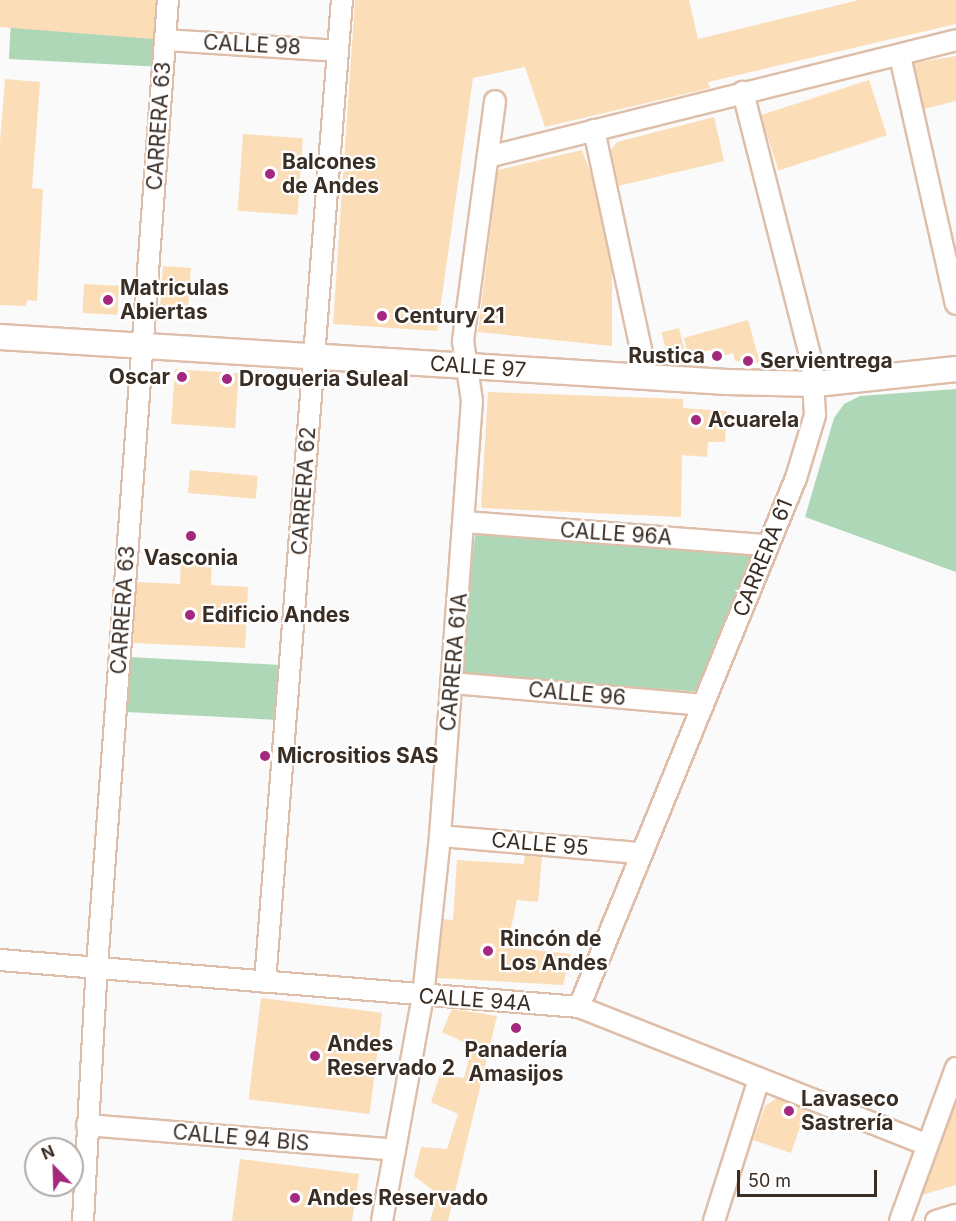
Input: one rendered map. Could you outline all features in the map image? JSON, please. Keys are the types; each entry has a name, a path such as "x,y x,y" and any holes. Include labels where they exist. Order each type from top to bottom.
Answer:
{"street":[{"name":"CARRERA 63","path":"83,1221 97,966 168,0"},
{"name":"CARRERA 62","path":"265,982 342,0"},
{"name":"CALLE 98","path":"165,40 338,51"},
{"path":"488,157 743,92 900,56 956,40"},
{"path":"900,56 956,304"},
{"name":"CARRERA 61","path":"579,1007 640,853 796,478 815,415 816,384 743,92"},
{"name":"CARRERA 61A","path":"382,1221 423,996 440,836 465,522 472,401 465,367 463,341 495,101"},
{"path":"594,130 647,378"},
{"name":"CALLE 97","path":"0,337 647,378 816,384 956,369"},
{"name":"CALLE 96A","path":"465,522 767,545"},
{"name":"CALLE 96","path":"452,683 703,705"},
{"name":"CALLE 95","path":"440,836 640,853"},
{"name":"CALLE 94A","path":"0,960 97,966 423,996 579,1007 925,1144"},
{"path":"900,1221 925,1144 955,1073"},
{"path":"714,1221 759,1079"},
{"name":"CALLE 94 BIS","path":"87,1125 395,1150"},
{"path":"936,1221 956,1215"}],"green space":[{"path":"12,1 157,9 154,67 9,59"},
{"path":"956,389 956,572 805,517 834,418 844,404 860,396"},
{"path":"475,535 752,553 704,692 460,676"},
{"path":"129,657 281,665 278,720 126,712"}],"building":[{"path":"0,0 156,0 153,39 0,27"},
{"path":"355,0 689,0 698,39 859,0 956,0 956,24 708,82 710,88 545,127 525,67 473,78 437,331 333,324"},
{"path":"956,56 956,101 924,109 914,63"},
{"path":"5,79 40,82 32,188 43,189 37,301 27,300 26,306 0,305 0,142"},
{"path":"869,80 887,135 779,170 761,115"},
{"path":"714,117 724,161 618,186 611,150 617,142"},
{"name":"Balcones de Andes","path":"243,134 303,138 297,215 238,211"},
{"path":"582,150 591,174 612,271 612,346 478,332 498,170"},
{"path":"163,266 191,268 188,312 160,310"},
{"path":"84,284 119,286 117,315 82,313"},
{"path":"748,320 760,363 735,361 733,353 713,359 710,350 688,356 684,338"},
{"path":"679,328 684,348 667,353 662,332"},
{"path":"175,369 239,373 235,428 171,424"},
{"path":"488,392 683,399 683,408 727,411 725,442 708,442 707,457 682,455 681,517 481,508"},
{"path":"190,470 258,476 256,499 188,493"},
{"name":"Edificio Andes","path":"181,557 212,559 211,585 248,587 245,648 133,643 137,582 180,584"},
{"path":"525,855 542,857 538,902 517,900 507,947 571,954 563,985 437,978 443,919 453,920 457,860 524,864"},
{"name":"Andes Reservado 2","path":"261,998 382,1013 370,1114 249,1099"},
{"path":"452,1009 497,1016 448,1221 430,1221 438,1194 414,1176 421,1147 447,1149 458,1114 431,1102 440,1075 464,1078 472,1046 442,1032"},
{"path":"777,1098 806,1110 791,1153 753,1140 765,1106"},
{"path":"956,1103 956,1185 922,1195"},
{"name":"Andes Reservado","path":"240,1159 359,1174 352,1221 232,1221"}],"place":[{"name":"Balcones de Andes","path":"270,174"},
{"name":"Matriculas Abiertas","path":"108,300"},
{"name":"Century 21","path":"382,316"},
{"name":"Rustica","path":"717,356"},
{"name":"Servientrega","path":"748,361"},
{"name":"Oscar","path":"182,377"},
{"name":"Drogueria Suleal","path":"227,379"},
{"name":"Acuarela","path":"696,420"},
{"name":"Vasconia","path":"191,536"},
{"name":"Edificio Andes","path":"190,615"},
{"name":"Micrositios SAS","path":"265,756"},
{"name":"Rincón de Los Andes","path":"488,951"},
{"name":"Panadería Amasijos","path":"516,1028"},
{"name":"Andes Reservado 2","path":"315,1056"},
{"name":"Lavaseco Sastrería","path":"789,1111"},
{"name":"Andes Reservado","path":"295,1198"}]}
